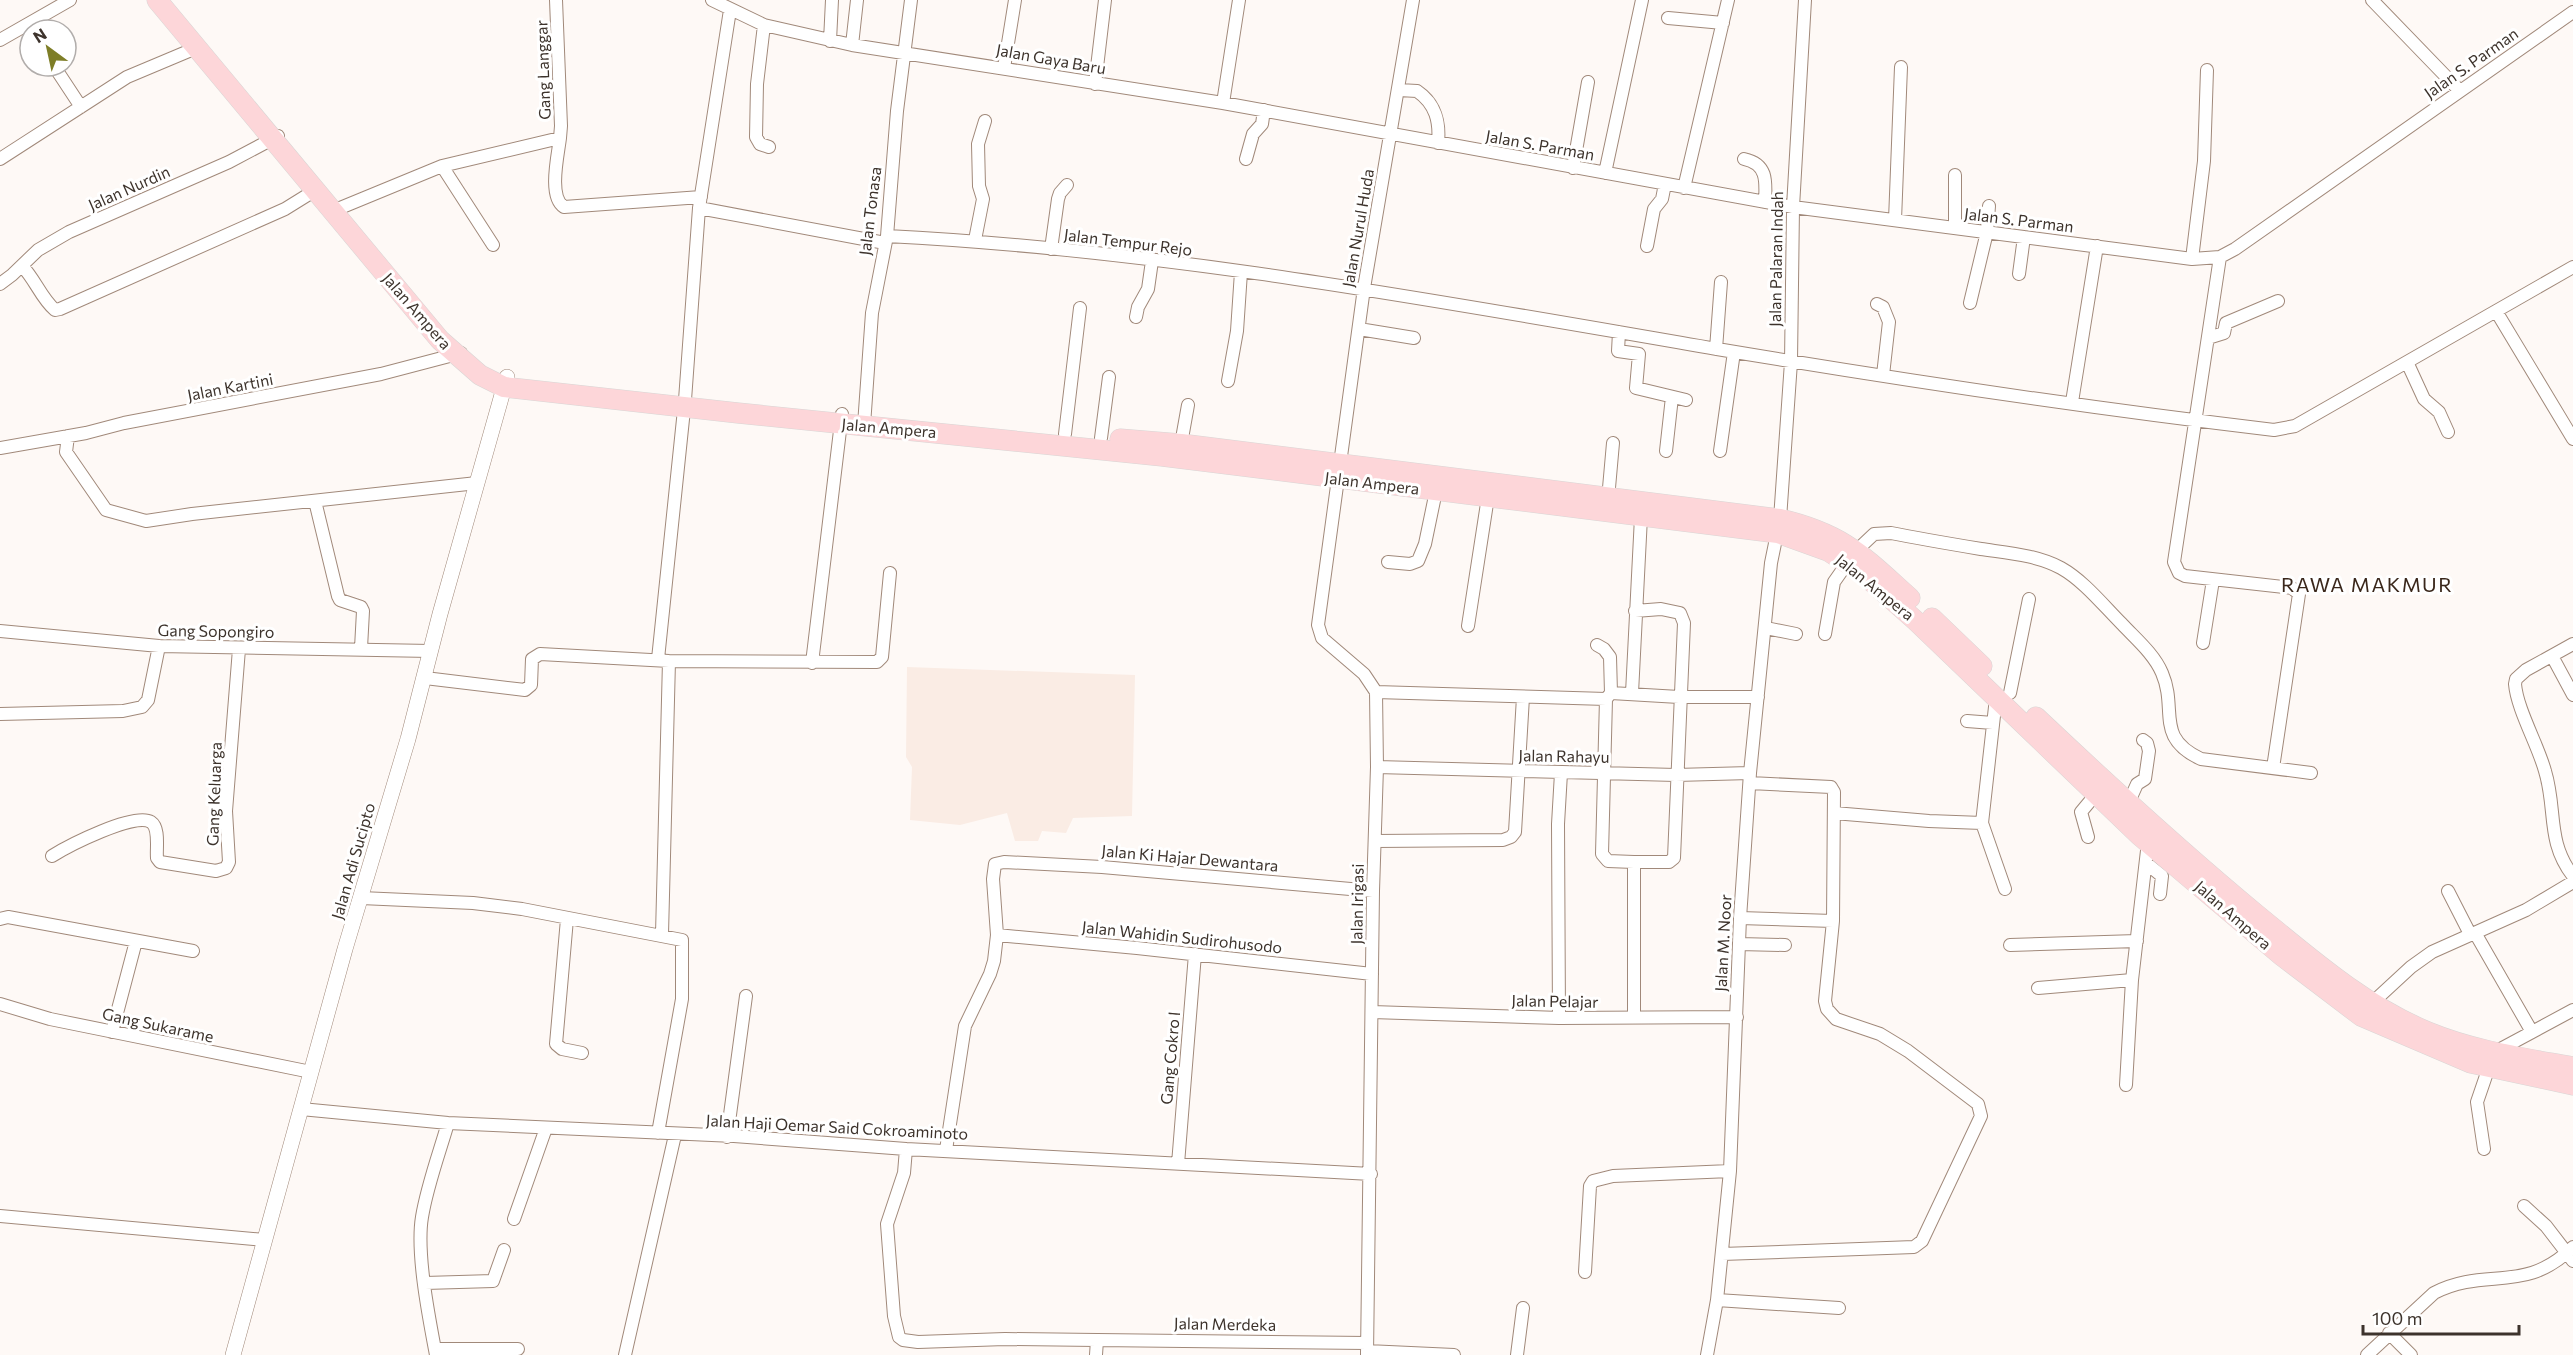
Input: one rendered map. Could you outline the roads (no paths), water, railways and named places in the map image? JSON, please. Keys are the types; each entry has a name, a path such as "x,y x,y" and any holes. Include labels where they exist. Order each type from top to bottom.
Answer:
{"main road":[{"name":"Jalan Ampera","path":"158,0 196,48 340,208 460,354"},
{"name":"Jalan Ampera","path":"169,0 314,191 422,320 460,354 506,382 685,404 842,418 1162,456 1339,471 1608,499 1779,526"},
{"name":"Jalan Ampera","path":"864,421 1181,444 1339,471 1436,491 1641,517 1779,526 1804,525 1836,537 1852,556 1955,639 2003,695 2086,775 2128,804 2280,934 2372,1004 2427,1032 2491,1060 2573,1085"},
{"name":"Jalan Ampera","path":"2086,775 2096,794 2148,842 2282,956 2361,1016 2471,1063 2491,1060 2573,1067"}],"street":[{"name":"Gang Langgar","path":"556,0 561,126 555,194 558,204 564,207 700,202"},
{"name":"Jalan Gaya Baru","path":"711,0 764,25 830,41 1223,103 1383,132"},
{"path":"830,41 832,0"},
{"path":"852,45 857,0"},
{"name":"Jalan Tonasa","path":"864,421 872,313 886,240 903,51 911,0"},
{"path":"1004,68 1015,0"},
{"path":"1095,84 1105,0"},
{"path":"1223,103 1239,0"},
{"name":"Jalan Nurul Huda","path":"1339,471 1383,132 1399,90 1413,0"},
{"path":"1605,173 1642,0"},
{"path":"1684,188 1728,0"},
{"name":"Jalan Palaran Indah","path":"1779,526 1791,362 1793,207 1805,0"},
{"path":"2372,0 2460,91"},
{"path":"41,18 63,1"},
{"path":"662,934 664,660 700,202 730,10"},
{"name":"Jalan S. Parman","path":"1383,132 1793,207 2192,259 2220,257 2235,249 2573,12"},
{"path":"1668,18 1723,23"},
{"path":"764,25 757,84 756,137 760,144 769,147"},
{"path":"0,40 18,32"},
{"path":"0,159 127,77 196,48"},
{"path":"1895,220 1901,68"},
{"path":"2192,259 2204,161 2207,70"},
{"path":"62,78 81,107"},
{"path":"1574,168 1588,82"},
{"path":"1399,90 1417,91 1428,102 1440,124 1438,143"},
{"path":"1246,159 1253,135 1262,124 1264,110"},
{"path":"975,240 982,198 979,186 978,144 985,121"},
{"name":"Jalan Nurdin","path":"0,284 38,250 69,232 115,214 276,138"},
{"path":"340,208 442,166 560,138"},
{"path":"1744,159 1760,165 1765,173 1765,202"},
{"path":"442,166 493,245"},
{"path":"1955,175 1955,228"},
{"path":"1647,246 1654,209 1662,200 1665,184"},
{"path":"1051,249 1060,193 1067,185"},
{"path":"22,266 32,277 51,307 55,310 60,309 285,209 314,191"},
{"name":"Jalan Tempur Rejo","path":"700,202 886,240 975,240 1364,288 1791,362 2274,430 2288,428 2573,267"},
{"path":"1970,303 1987,232 1989,206"},
{"path":"2019,274 2024,237"},
{"path":"2072,402 2097,246"},
{"path":"2220,257 2174,562 2179,573 2185,576 2292,588 2299,594 2273,768"},
{"path":"1136,317 1138,307 1148,289 1152,261"},
{"path":"1228,381 1237,330 1241,272"},
{"path":"1716,349 1721,282"},
{"path":"2208,338 2224,333 2225,325 2229,322 2278,301"},
{"path":"1877,304 1883,307 1889,322 1883,375"},
{"path":"1065,434 1080,308"},
{"path":"2496,311 2573,439"},
{"path":"1359,329 1414,338"},
{"path":"1619,332 1618,351 1639,354"},
{"path":"1642,336 1636,388 1686,400"},
{"path":"1720,451 1734,352"},
{"name":"Jalan Kartini","path":"0,448 381,374 460,354"},
{"path":"2407,362 2424,399 2439,412 2448,432"},
{"path":"1101,438 1109,377"},
{"name":"Jalan Adi Sucipto","path":"232,1355 310,1072 425,678 506,382"},
{"path":"1666,451 1672,397"},
{"path":"1181,444 1188,405"},
{"path":"812,663 842,418"},
{"path":"68,436 66,448 68,455 103,506 110,512 146,521 477,483"},
{"path":"1608,499 1613,443"},
{"path":"1339,471 1318,613 1319,632 1328,644 1364,674 1376,692 1522,698 1609,696 1632,693 1679,697 1758,697"},
{"path":"1388,562 1410,564 1418,561 1425,544 1436,491"},
{"path":"1468,626 1488,497"},
{"path":"315,501 338,596 340,600 361,607 363,611 361,648"},
{"path":"1632,693 1641,517"},
{"name":"Jalan M. Noor","path":"1707,1355 1717,1300 1730,1171 1740,918 1750,778 1771,563 1779,526"},
{"path":"1825,634 1834,582 1852,556 1874,534 1891,533 2037,558 2062,569 2080,582 2156,662 2165,681 2169,722 2178,745 2201,759 2311,773"},
{"path":"425,678 525,690 531,685 532,659 540,654 664,660 874,663 881,660 890,573"},
{"path":"2203,643 2213,580"},
{"path":"2005,889 1982,822 1993,723 2029,599"},
{"path":"1597,645 1604,649 1610,657 1603,774 1602,854 1608,861 1669,862 1673,859 1684,618 1680,613 1668,610 1635,611"},
{"path":"1766,628 1796,634"},
{"name":"Gang Sopongiro","path":"0,631 159,646 431,651"},
{"path":"2573,644 2516,679 2516,689 2546,772 2556,847 2561,860 2573,876"},
{"path":"0,714 123,711 142,707 148,700 159,646"},
{"name":"Gang Keluarga","path":"52,856 88,836 120,825 144,821 151,822 154,826 157,858 160,862 216,871 226,868 229,862 226,811 239,649"},
{"path":"2552,656 2573,695"},
{"name":"Jalan Irigasi","path":"1367,1350 1372,1012 1368,974 1375,842 1376,692"},
{"path":"1375,842 1503,840 1511,837 1515,832 1522,698"},
{"path":"1967,721 1993,723"},
{"path":"2128,804 2137,784 2145,779 2149,751 2147,743 2143,740"},
{"name":"Jalan Rahayu","path":"1377,767 1750,778 1831,787 1834,792 1834,813"},
{"path":"1559,1018 1558,824 1561,773"},
{"path":"2088,837 2081,812 2096,794"},
{"path":"1722,1254 1914,1247 1922,1241 1981,1116 1978,1104 1908,1051 1880,1034 1830,1014 1826,1001 1833,921 1834,813 1929,821 1982,822"},
{"path":"2126,1085 2132,981 2148,842"},
{"name":"Jalan Ki Hajar Dewantara","path":"997,936 993,868 995,864 1004,862 1102,867 1373,891"},
{"path":"1634,862 1634,1018"},
{"path":"2146,863 2162,876 2160,894"},
{"path":"2372,1004 2411,967 2432,952 2474,936 2526,910 2573,882"},
{"path":"2448,891 2532,1032"},
{"path":"361,898 473,903 522,909 567,919 662,934 682,940 683,982 658,1133"},
{"path":"0,919 8,916 193,951"},
{"path":"1740,918 1833,921"},
{"path":"567,919 556,1044 562,1049 582,1053"},
{"path":"946,1150 965,1026 990,974 997,936"},
{"name":"Jalan Wahidin Sudirohusodo","path":"997,936 1195,954 1368,974"},
{"path":"112,1032 136,941"},
{"path":"2010,945 2137,941"},
{"path":"1739,944 1785,945"},
{"name":"Gang Cokro I","path":"1178,1164 1195,954"},
{"path":"2038,988 2132,981"},
{"path":"727,1137 746,996"},
{"name":"Gang Sukarame","path":"0,1004 50,1019 310,1072"},
{"path":"2484,1149 2477,1102 2491,1060 2532,1032 2573,1010"},
{"name":"Jalan Pelajar","path":"1372,1012 1559,1018 1737,1017"},
{"name":"Jalan Haji Oemar Said Cokroaminoto","path":"301,1109 448,1123 1371,1174"},
{"path":"448,1123 422,1217 421,1254 435,1352 518,1349"},
{"path":"514,1219 546,1128"},
{"path":"625,1355 675,1135"},
{"name":"Jalan Merdeka","path":"906,1149 904,1173 887,1224 894,1316 899,1337 903,1340 918,1342 1005,1339 1097,1340 1454,1355"},
{"path":"1585,1272 1590,1186 1593,1181 1613,1176 1730,1171"},
{"path":"2367,1355 2434,1293 2447,1286 2470,1280 2512,1279 2531,1275 2549,1268 2571,1254 2541,1220 2524,1206"},
{"path":"0,1216 264,1240"},
{"path":"425,1284 493,1281 504,1250"},
{"path":"1717,1300 1839,1308"},
{"path":"1517,1355 1523,1308"},
{"path":"2389,1334 2411,1355"},
{"path":"1096,1355 1097,1340"}],"district":[{"name":"RAWA MAKMUR","path":"2367,585"}]}
